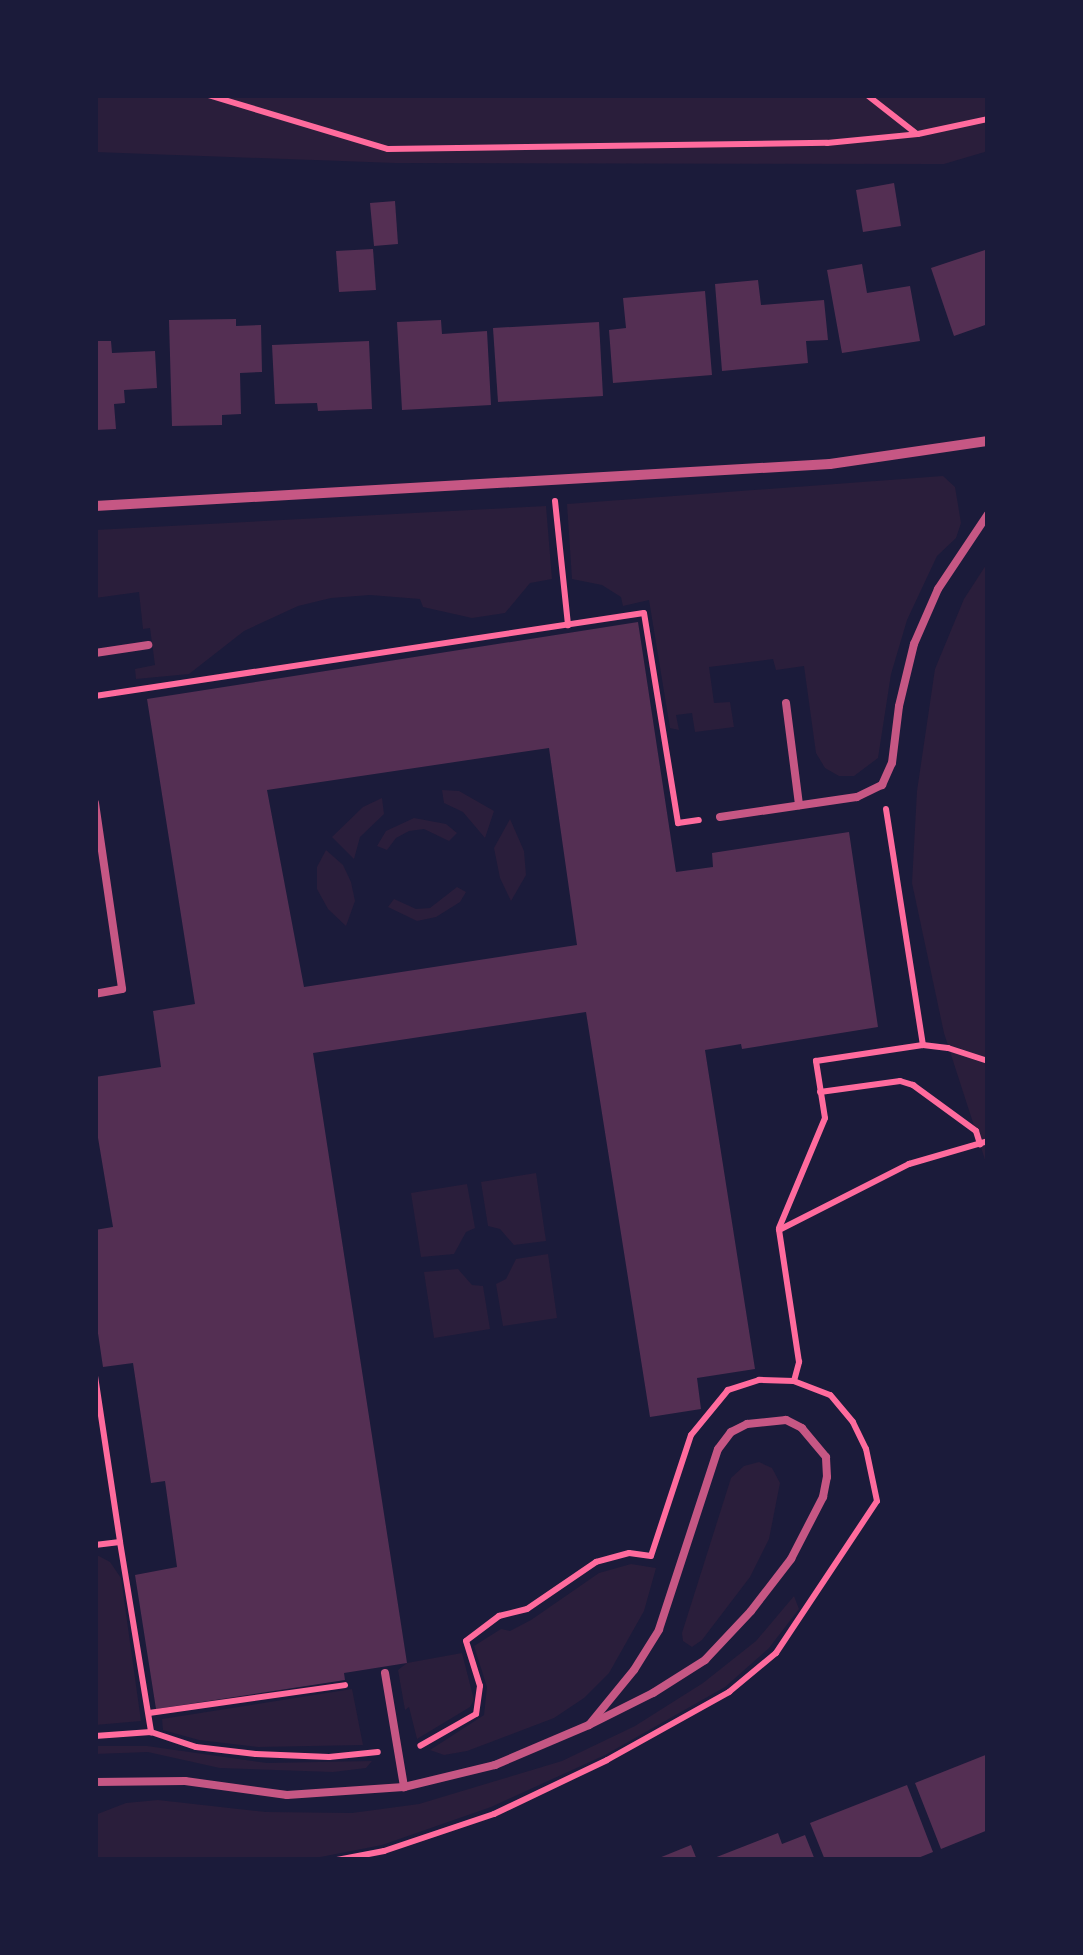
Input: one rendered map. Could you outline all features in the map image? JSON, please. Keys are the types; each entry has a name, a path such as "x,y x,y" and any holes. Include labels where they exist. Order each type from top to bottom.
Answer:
{"street":[{"path":"95,506 830,464 988,441"}],"lane":[{"path":"720,817 857,797 882,786 892,763 899,706 914,644 938,590 988,514"},
{"path":"95,653 148,645"},
{"path":"786,703 799,806"},
{"path":"95,803 122,989 95,994"},
{"path":"95,1782 186,1781 287,1794 404,1787 495,1765 590,1725 653,1694 705,1660 751,1611 790,1559 823,1498 828,1478 826,1457 802,1428 786,1420 747,1424 732,1432 718,1449 659,1630 648,1651 590,1725"},
{"path":"386,1673 404,1787"}],"path":[{"path":"208,95 388,150 826,143 918,134 988,119"},
{"path":"867,95 918,134"},
{"path":"556,505 568,625"},
{"path":"95,696 644,614 678,823 720,817"},
{"path":"882,786 923,1045"},
{"path":"794,1380 799,1362 779,1230 825,1118 816,1061 923,1045 948,1048 988,1061"},
{"path":"779,1230 909,1164 984,1142 976,1131 913,1084 900,1081 820,1092"},
{"path":"95,1376 151,1732"},
{"path":"95,1736 151,1732 196,1747 329,1758 421,1746 476,1714 480,1686 466,1641 500,1616 527,1609 596,1562 629,1552 650,1556 691,1434 728,1390 759,1380 794,1380 830,1395 852,1422 866,1448 877,1500 776,1653 729,1692 680,1723 575,1776 494,1814 384,1851 337,1860"},
{"path":"95,1544 120,1542"},
{"path":"149,1714 345,1685"}],"shaded area":[{"path":"95,95 988,95 988,151 944,164 395,163 95,152"},
{"path":"943,476 955,487 961,523 956,538 937,556 907,620 891,674 878,758 854,776 839,776 825,768 816,753 804,666 776,670 773,659 709,667 714,703 730,702 734,727 695,732 692,713 676,715 679,730 670,728 649,600 623,606 621,597 602,585 572,579 567,504"},
{"path":"546,506 552,579 530,583 505,613 472,618 423,607 420,599 370,595 331,598 298,606 244,631 189,674 136,679 135,669 155,665 150,628 143,629 139,592 95,598 95,530"},
{"path":"988,562 988,1169 944,1033 912,883 917,791 935,669 964,599"},
{"path":"442,790 459,791 494,811 485,838 463,812 444,803"},
{"path":"382,798 384,814 360,837 354,859 332,837 363,807"},
{"path":"414,818 446,824 457,833 449,841 424,829 409,831 396,838 387,850 377,846 386,831"},
{"path":"510,819 524,851 526,875 511,901 500,878 494,848"},
{"path":"326,850 343,865 351,882 355,901 346,926 328,909 317,889 317,867"},
{"path":"457,887 466,892 460,902 436,917 417,921 388,907 394,899 416,909 430,908"},
{"path":"536,1173 546,1241 514,1245 500,1229 488,1226 481,1182"},
{"path":"467,1184 475,1228 466,1232 454,1254 421,1257 411,1193"},
{"path":"548,1254 557,1318 503,1326 496,1284 506,1279 516,1259"},
{"path":"458,1269 472,1285 483,1286 490,1329 434,1338 424,1272"},
{"path":"759,1462 772,1468 780,1483 769,1539 750,1577 702,1640 692,1647 683,1641 682,1633 731,1478 744,1466"},
{"path":"95,1554 110,1562 121,1578 141,1721 95,1725"},
{"path":"631,1564 656,1568 644,1611 609,1673 584,1698 554,1718 467,1751 444,1755 430,1750 484,1715 487,1687 474,1646 501,1629 510,1631 531,1620 599,1573"},
{"path":"794,1596 799,1609 769,1648 725,1687 605,1755 491,1807 382,1845 305,1860 95,1860 95,1815 126,1803 158,1800 266,1812 352,1813 419,1804 562,1761 635,1726 703,1683 756,1641"},
{"path":"462,1653 474,1700 470,1707 417,1739 409,1707 405,1710 398,1670 407,1663"},
{"path":"352,1689 363,1745 258,1747 199,1740 163,1730 162,1719"},
{"path":"95,1746 147,1746 267,1763 372,1761 366,1768 333,1772 220,1768 148,1752 95,1754"}],"building":[{"path":"894,183 901,226 863,232 856,190"},
{"path":"395,201 398,244 374,246 370,203"},
{"path":"373,249 376,290 339,292 336,251"},
{"path":"988,249 988,324 954,336 931,268"},
{"path":"862,264 867,293 910,286 920,341 842,353 827,270"},
{"path":"758,280 761,305 824,300 828,340 806,341 808,363 722,371 715,284"},
{"path":"705,291 712,375 613,383 609,330 626,328 623,298"},
{"path":"236,319 236,326 261,325 262,372 240,373 241,414 222,415 222,425 172,426 169,320"},
{"path":"441,320 442,334 487,331 491,405 402,410 397,322"},
{"path":"599,322 603,396 498,402 493,328"},
{"path":"95,341 111,341 112,353 155,351 157,388 124,390 125,403 114,404 116,429 95,430"},
{"path":"369,341 372,409 318,411 317,403 275,404 272,345"},
{"path":"638,622 676,872 713,867 712,853 849,832 878,1027 742,1049 741,1044 705,1050 755,1369 697,1378 701,1409 650,1417 586,1012 313,1053 407,1663 344,1673 345,1680 156,1709 135,1575 177,1567 165,1481 151,1483 133,1363 103,1367 95,1313 95,1230 113,1227 95,1120 95,1077 161,1067 153,1011 195,1004 147,699","holes":["549,748 577,945 304,987 267,790"]},
{"path":"988,1754 988,1830 941,1849 915,1783"},
{"path":"907,1785 933,1852 913,1860 825,1860 810,1823"},
{"path":"778,1833 782,1844 805,1835 815,1860 709,1860"},
{"path":"691,1845 697,1860 654,1860"}]}
